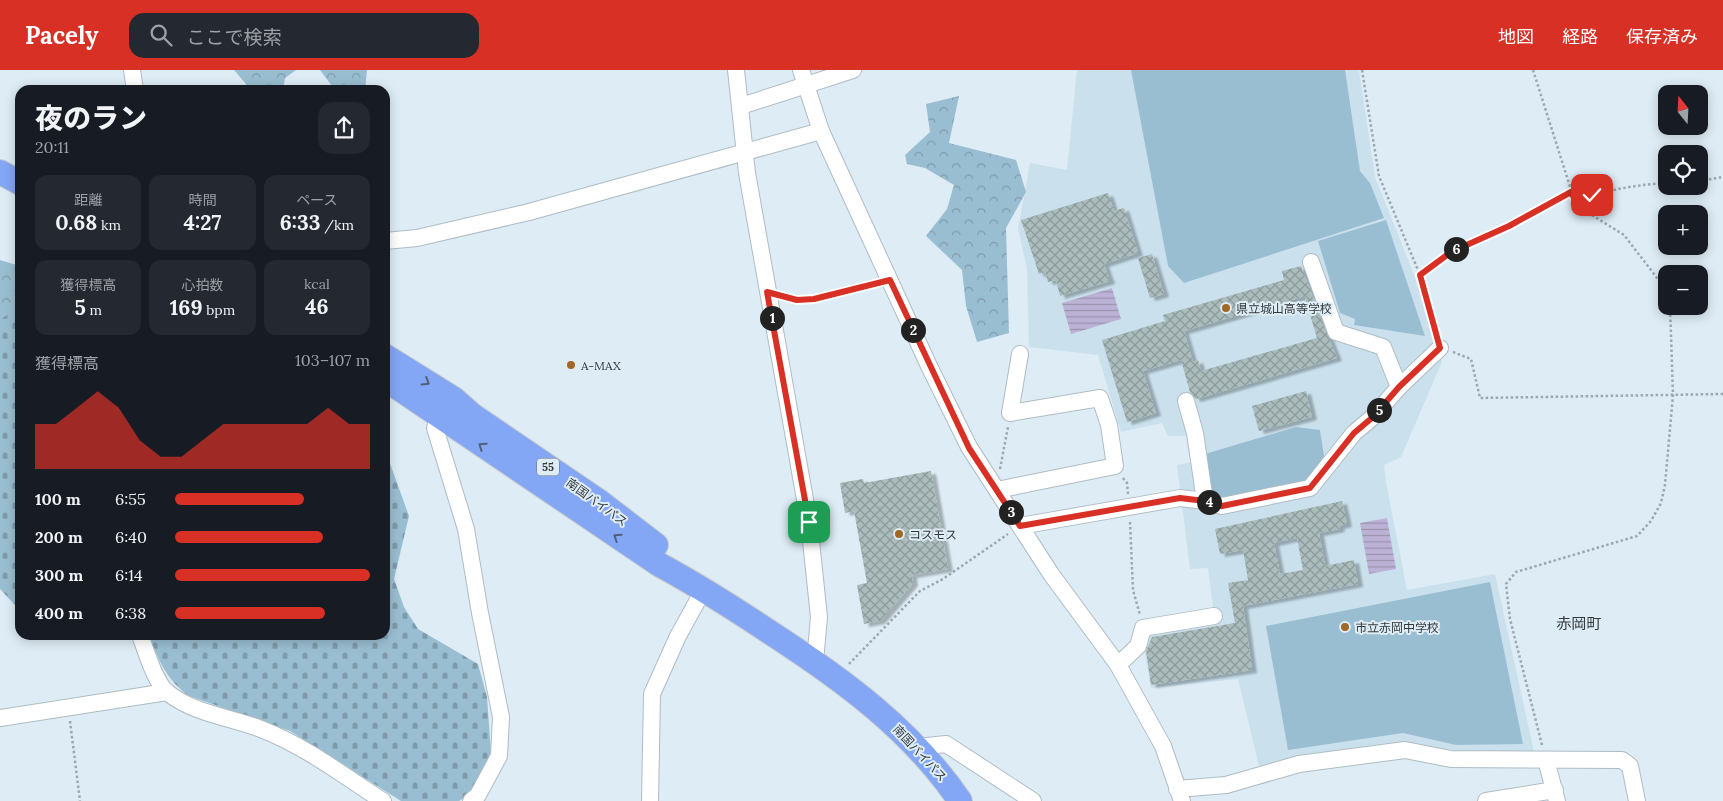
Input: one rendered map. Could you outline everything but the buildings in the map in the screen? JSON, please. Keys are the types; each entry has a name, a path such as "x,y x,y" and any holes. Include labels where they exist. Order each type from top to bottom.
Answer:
{"highway":[{"path":"0,158 15,166"},
{"path":"0,172 15,180"},
{"name":"南国バイパス","path":"390,360 446,408 660,566 704,589 815,661 886,717 918,747 960,801"},
{"name":"南国バイパス","path":"390,381 446,408"}],"street":[{"path":"132,70 134,85"},
{"path":"736,70 744,151 767,292 809,522 819,617 815,661"},
{"path":"741,106 803,78 853,70"},
{"path":"803,78 821,131 969,448 1051,574 1118,665 1163,746 1179,795 1226,785 1299,764 1405,750 1451,759 1622,760 1630,766 1637,801"},
{"path":"390,241 417,238 529,212 821,131"},
{"path":"1311,262 1336,332 1383,347 1399,387"},
{"path":"1020,526 1180,498 1205,501 1222,506 1310,488 1354,433 1373,417 1399,387 1440,348"},
{"path":"997,490 1115,466 1110,425 1100,398 1010,413 1020,354"},
{"path":"1186,401 1195,433 1205,501"},
{"path":"446,408 435,428 466,530 480,613 501,717 499,756 478,795 471,801"},
{"path":"650,801 652,694 678,636 704,589"},
{"path":"1118,665 1138,646 1143,628 1214,616"},
{"path":"142,640 152,668 166,692 192,707 262,729 304,750 384,801"},
{"path":"0,718 166,692"},
{"path":"918,747 946,744 1033,801"},
{"path":"1486,801 1556,796 1546,760"}],"path":[{"path":"1362,70 1379,176 1420,275 1440,348 1471,360 1480,398 1723,394"},
{"path":"1533,70 1571,192 1579,207 1624,235 1658,279"},
{"path":"1708,180 1723,177"},
{"path":"1576,201 1592,195 1636,185 1658,184"},
{"path":"1420,275 1451,252 1509,226 1571,192"},
{"path":"767,292 797,300 814,299 890,280"},
{"path":"1546,760 1510,619 1506,584 1516,572 1637,536 1651,522 1660,504 1665,486 1674,395 1670,315"},
{"path":"997,490 1010,413"},
{"path":"1115,466 1127,483 1130,507 1132,590 1143,628"},
{"path":"836,678 920,591 943,579 1020,526"},
{"path":"68,708 80,801"}],"shaded area":[{"name":"県立城山高等学校","path":"1077,70 1359,70 1375,177 1415,277 1442,362 1401,457 1384,465 1407,590 1495,574 1535,756 1443,752 1260,770 1238,679 1151,688 1144,649 1151,631 1214,616 1208,568 1190,569 1177,465 1191,462 1188,436 1168,436 1162,423 1121,432 1098,355 1029,347 1027,269 1018,229 1030,163 1067,170"},
{"path":"1112,288 1121,319 1071,334 1062,303"},
{"path":"1387,518 1396,569 1369,574 1360,523"}],"green space":[{"path":"234,70 296,70 285,78 284,85 246,84"},
{"path":"320,70 367,70 366,85 331,85"},
{"path":"1131,70 1345,70 1360,171 1370,183 1384,218 1184,283 1168,266"},
{"path":"959,96 949,143 1016,160 1026,192 1006,228 1009,333 977,342 966,306 962,270 926,236 947,209 954,185 925,168 907,164 905,155 930,132 926,104"},
{"path":"1386,220 1425,336 1354,325 1355,319 1340,313 1318,241"},
{"path":"0,260 15,264 15,316 0,320"},
{"path":"15,311 15,605 0,589 0,319"},
{"path":"1296,427 1320,430 1324,456 1306,483 1220,501 1211,494 1205,454"},
{"path":"390,464 409,516 394,579 404,607 418,629 478,664 487,697 491,752 470,794 459,801 401,801 290,731 189,696 175,684 160,661 151,640 390,640"},
{"path":"1490,582 1523,744 1456,745 1403,733 1288,750 1266,626"}],"place":[{"name":"県立城山高等学校","path":"1226,308"},
{"name":"A-MAX","path":"571,365"},
{"name":"コスモス","path":"899,534"},
{"name":"市立赤岡中学校","path":"1345,627"}],"district":[{"name":"赤岡町","path":"1579,623"}],"route":[{"path":"809,522 767,292 797,300 814,299 890,280 969,448 1020,526 1180,498 1205,501 1222,506 1310,488 1354,433 1373,417 1399,387 1440,348 1420,275 1451,252 1509,226 1571,192 1576,201 1592,195"}]}
